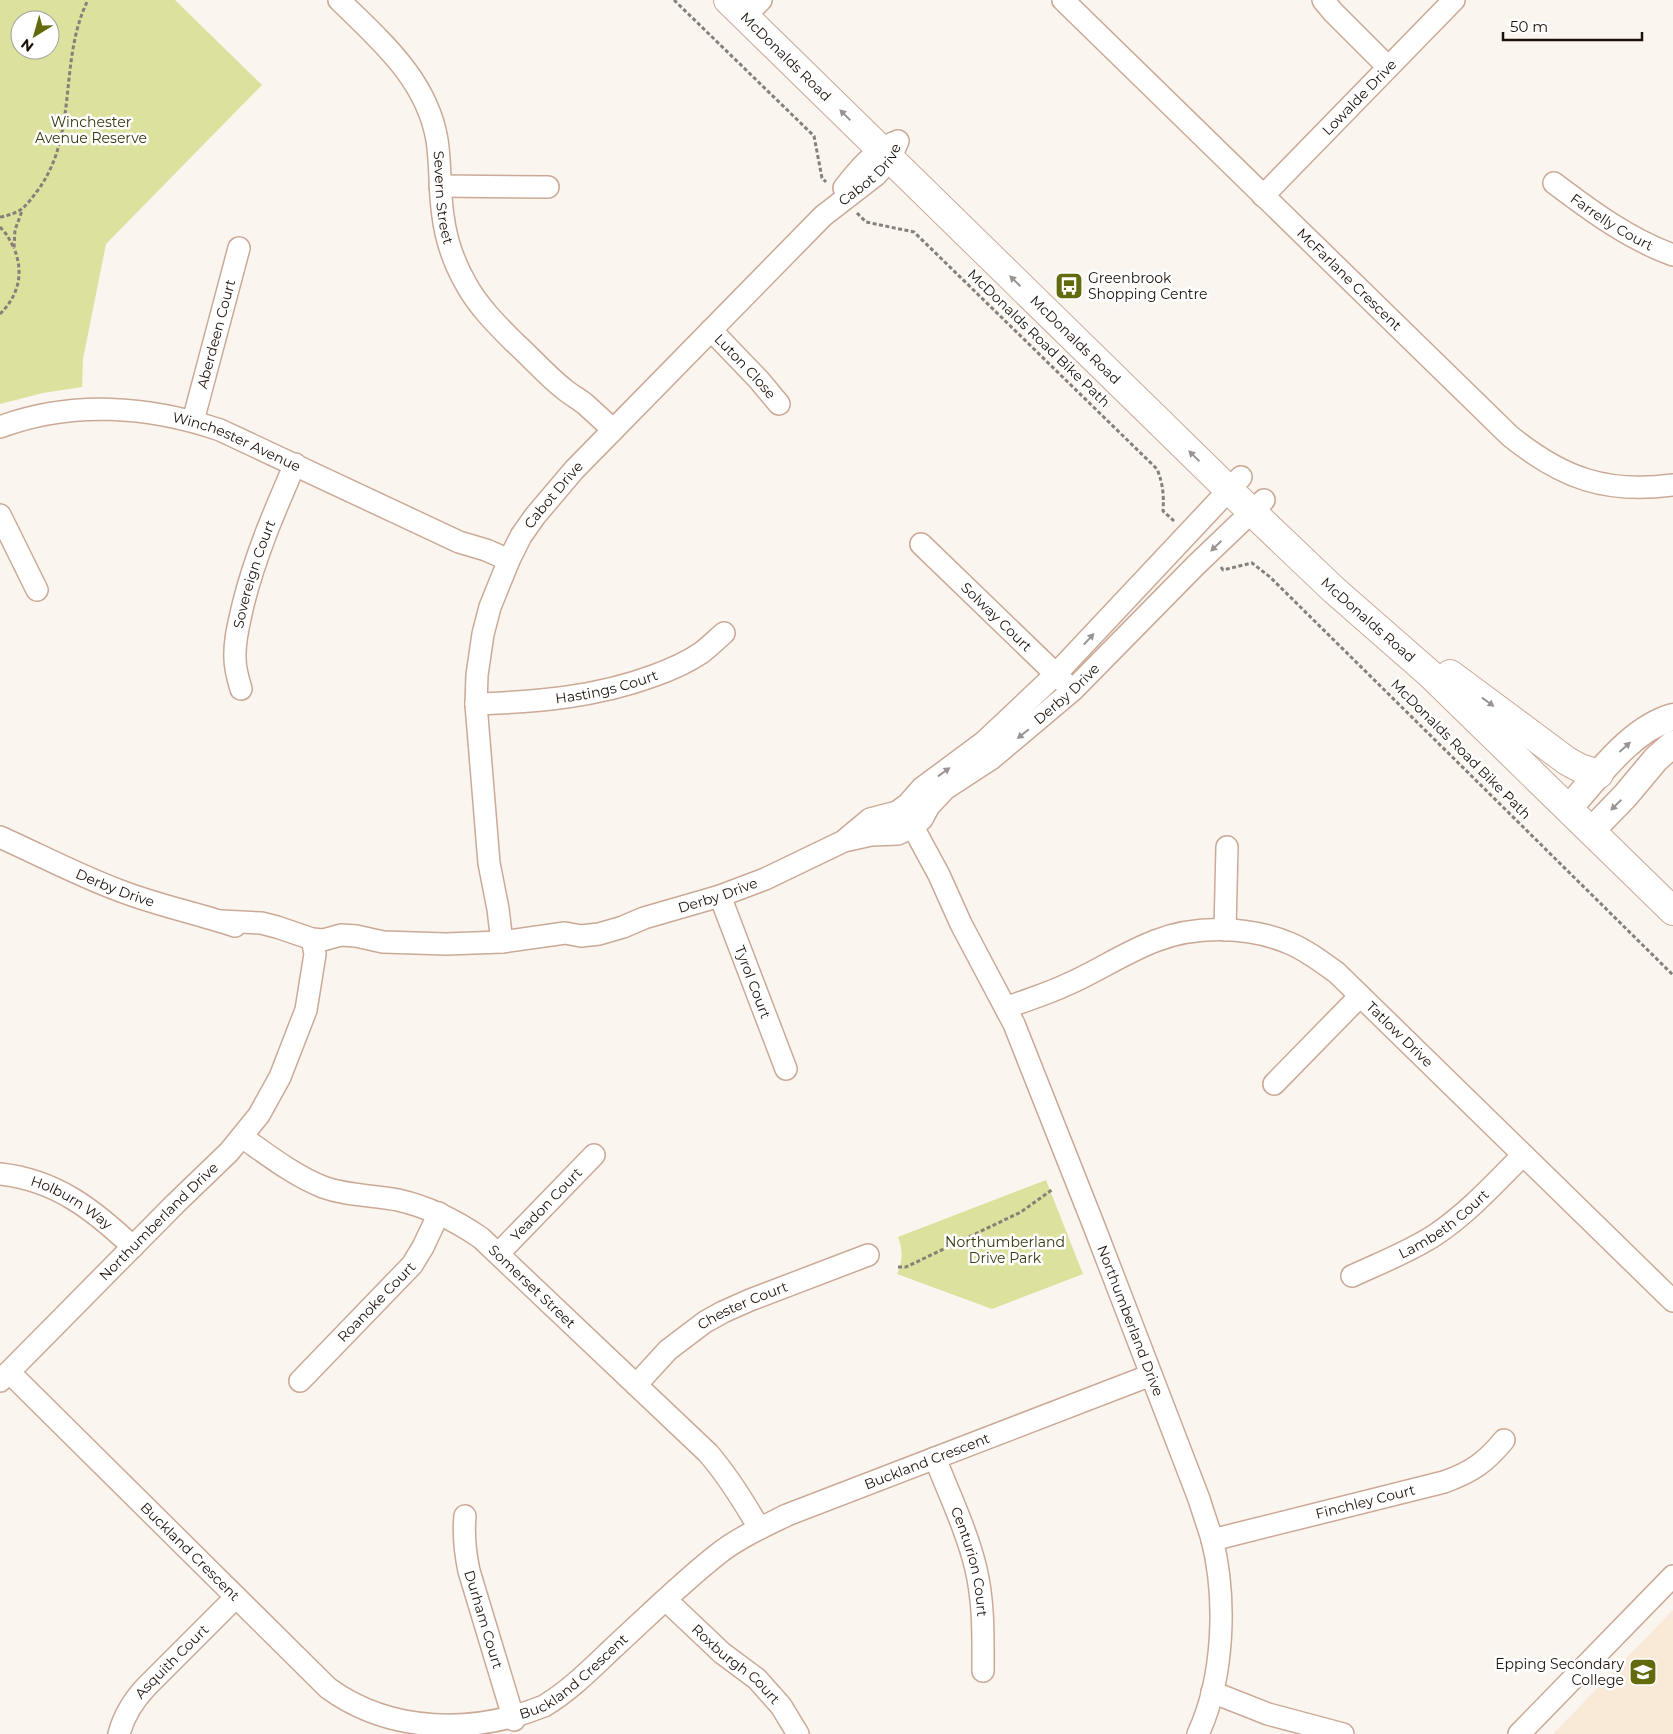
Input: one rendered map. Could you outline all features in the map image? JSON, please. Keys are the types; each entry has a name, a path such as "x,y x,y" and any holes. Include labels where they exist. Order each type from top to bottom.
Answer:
{"main road":[{"name":"McDonalds Road","path":"749,4 889,150 1258,506 1360,594 1430,674"},
{"name":"McDonalds Road","path":"1258,506 1334,590 1430,674 1673,911"},
{"path":"1393,631 1567,761 1580,768 1599,774"}],"street":[{"name":"Severn Street","path":"339,0 401,63 424,100 437,139 443,216 448,240 466,285 497,325 563,388 578,410 610,434"},
{"name":"McFarlane Crescent","path":"1063,0 1510,436 1527,450 1565,473 1608,486 1631,488 1673,485"},
{"path":"1323,0 1332,12 1388,66"},
{"name":"Lowalde Drive","path":"1263,196 1454,0"},
{"name":"Cabot Drive","path":"496,942 498,909 489,863 476,704 477,675 483,634 490,607 521,536 551,496 710,330 823,216 876,175 889,150"},
{"name":"Farrelly Court","path":"1554,183 1612,224 1642,242 1673,256"},
{"path":"440,186 548,187"},
{"name":"Aberdeen Court","path":"193,421 239,248"},
{"name":"Luton Close","path":"710,330 759,380 779,404"},
{"name":"Winchester Avenue","path":"0,427 63,411 94,409 143,411 193,421 220,430 295,464 459,542 482,558 507,565"},
{"name":"Sovereign Court","path":"241,689 234,659 240,616 257,555 295,464"},
{"name":"Derby Drive","path":"5,838 75,873 119,891 273,938 298,951 311,949 323,940 341,935 383,942 446,944 496,942 565,934 580,926 596,922 642,918 720,896 765,878 844,841 898,834 904,823 908,804 922,788 984,742 1056,674 1235,484"},
{"name":"Derby Drive","path":"904,823 922,819 929,806 945,789 991,759 1073,690 1258,506"},
{"path":"0,515 37,590"},
{"name":"Solway Court","path":"921,544 1073,690"},
{"name":"Hastings Court","path":"476,704 562,699 604,692 643,680 686,662 703,652 724,632"},
{"path":"1568,809 1615,756 1639,734 1663,720 1673,717"},
{"path":"1591,831 1625,796 1656,759 1673,744"},
{"name":"Northumberland Drive","path":"904,823 939,875 961,924 1010,1016 1199,1499 1212,1540 1220,1598 1221,1632 1217,1667 1198,1734"},
{"path":"1225,930 1227,847"},
{"name":"Tyrol Court","path":"720,896 786,1069"},
{"name":"Tatlow Drive","path":"1010,1016 1136,949 1157,940 1198,931 1225,930 1249,932 1289,943 1324,963 1360,996 1673,1301"},
{"name":"Northumberland Drive","path":"4,1377 242,1136 271,1096 293,1045 294,1009 300,965 311,949"},
{"path":"1274,1084 1360,996"},
{"name":"Somerset Street","path":"242,1136 282,1165 324,1187 349,1194 400,1201 438,1213 466,1227 499,1253 708,1453 722,1469 759,1528"},
{"name":"Yeadon Court","path":"499,1253 594,1155"},
{"name":"Lambeth Court","path":"1352,1276 1435,1235 1479,1200 1523,1155"},
{"name":"Holburn Way","path":"0,1174 29,1180 70,1196 108,1223 133,1247"},
{"name":"Roanoke Court","path":"300,1381 412,1265 423,1247 438,1213"},
{"name":"Chester Court","path":"636,1385 668,1350 711,1318 750,1300 868,1255"},
{"name":"Buckland Crescent","path":"4,1377 334,1692 366,1711 408,1730 428,1731 495,1727 542,1707 575,1684 719,1553 759,1528 786,1515 1151,1375"},
{"name":"Finchley Court","path":"1212,1540 1444,1482 1473,1470 1504,1440"},
{"name":"Centurion Court","path":"935,1458 969,1544 976,1568 983,1609 983,1671"},
{"name":"Durham Court","path":"465,1516 464,1550 469,1571 514,1720"},
{"path":"1519,1734 1673,1576"},
{"name":"Asquith Court","path":"118,1734 125,1716 146,1686 236,1597"},
{"name":"Roxburgh Court","path":"666,1600 703,1636 756,1679 781,1706 798,1734"},
{"path":"1209,1700 1343,1734"}],"path":[{"path":"14,248 15,230 22,210 44,182 54,164 60,144 66,118 78,31 88,0"},
{"path":"674,0 814,136 822,178"},
{"path":"0,217 22,210"},
{"name":"McDonalds Road Bike Path","path":"855,211 866,222 914,232 1156,469 1162,482 1164,495 1163,511 1170,517"},
{"path":"0,228 7,235 19,263 19,281 16,293 10,304 0,314"},
{"name":"McDonalds Road Bike Path","path":"1224,570 1252,563 1270,577 1673,975"},
{"path":"898,1267 906,1267 1000,1223 1021,1212 1053,1189"}],"shaded area":[{"name":"Epping Secondary College","path":"1673,1610 1673,1734 1553,1734"}],"green space":[{"name":"Winchester Avenue Reserve","path":"0,0 175,0 262,85 106,244 83,359 82,387 43,393 0,404"},
{"name":"Northumberland Drive Park","path":"1046,1180 1083,1274 992,1309 897,1274 902,1256 898,1237"}],"place":[{"name":"Greenbrook Shopping Centre","path":"1069,286"},
{"name":"Epping Secondary College","path":"1643,1672"}]}
